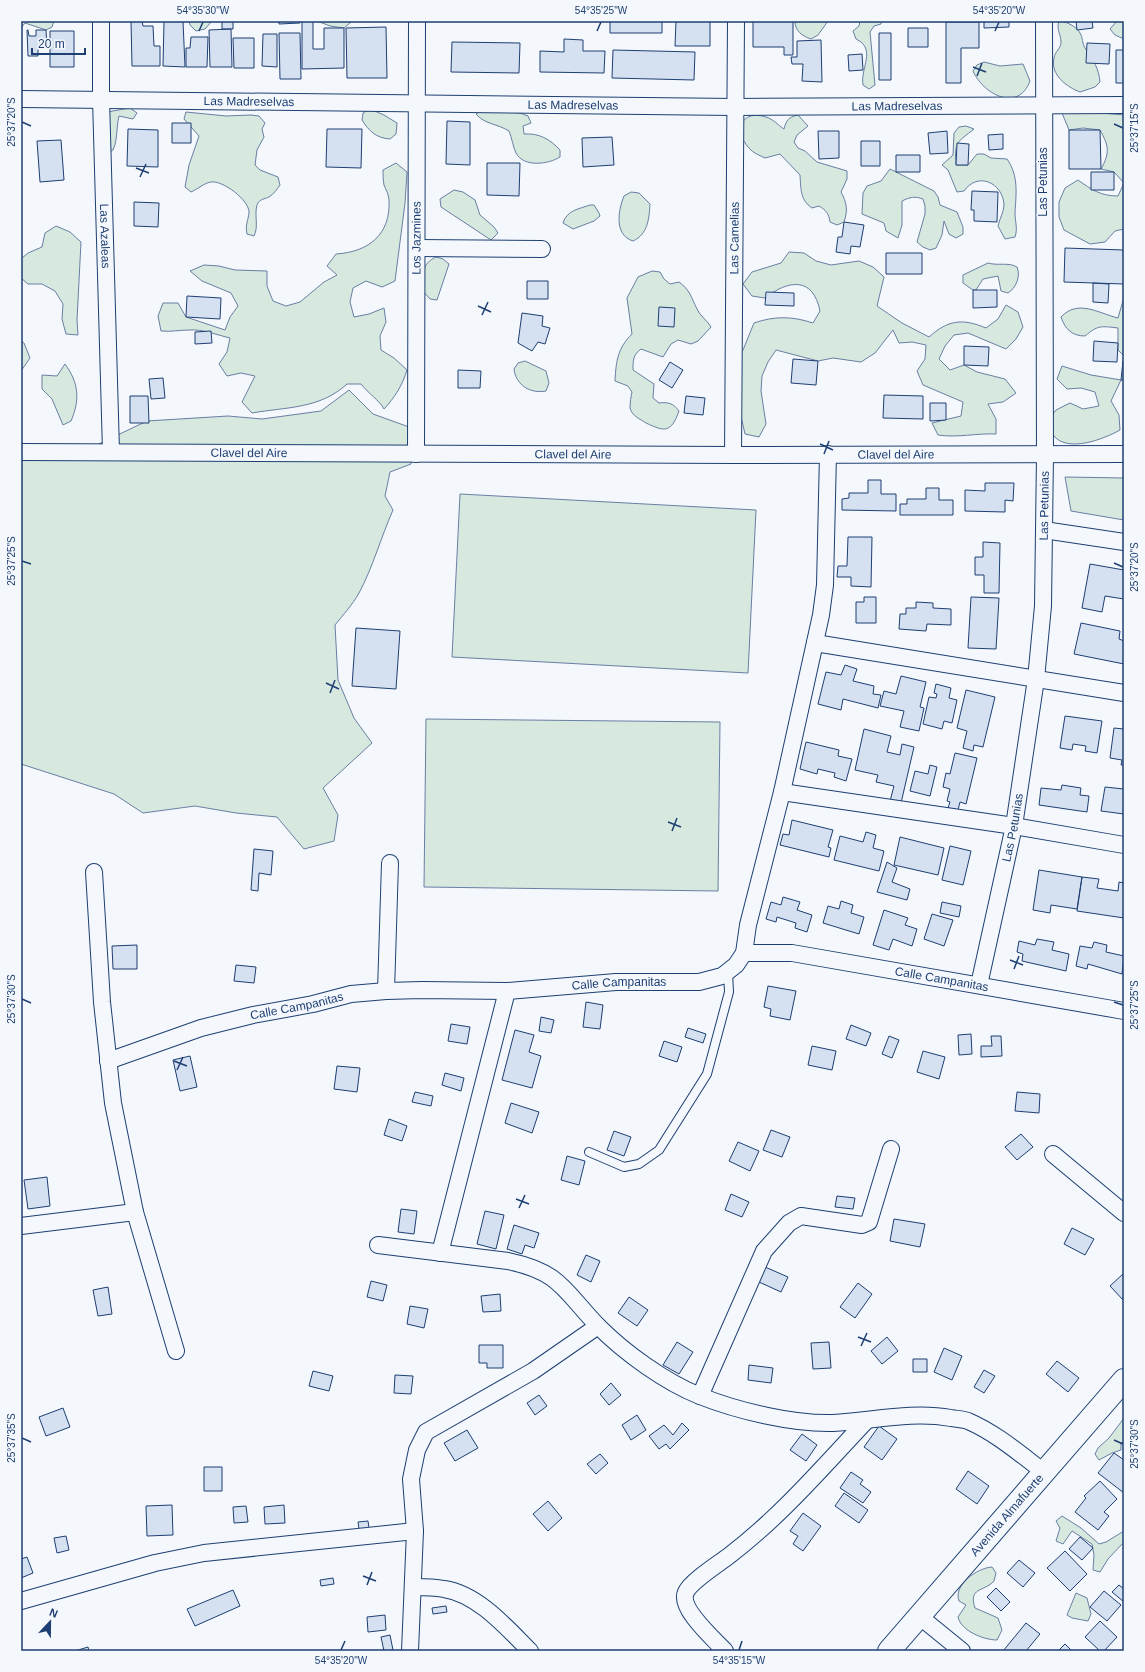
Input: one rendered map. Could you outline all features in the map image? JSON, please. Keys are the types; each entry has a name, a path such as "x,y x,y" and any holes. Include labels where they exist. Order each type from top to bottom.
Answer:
{"street":[{"name":"Las Azaleas","path":"101,21 101,99 111,451"},
{"name":"Los Jazmines","path":"416,454 417,21"},
{"name":"Las Camelias","path":"733,455 736,21"},
{"name":"Las Petunias","path":"979,985 1014,826 1036,679 1043,606 1045,455 1044,21"},
{"name":"Las Madreselvas","path":"21,99 417,102 736,107 1124,105"},
{"path":"417,248 542,249"},
{"name":"Clavel del Aire","path":"21,452 111,451 733,455 1124,454"},
{"path":"744,953 748,925 782,792 821,615 825,584 828,454"},
{"path":"1044,530 1124,542"},
{"path":"815,643 1124,693"},
{"path":"782,792 1014,826 1124,845"},
{"path":"386,990 390,863"},
{"path":"94,872 102,1002 113,1103 135,1212 176,1351"},
{"name":"Calle Campanitas","path":"108,1061 200,1028 238,1018 351,994 386,990 506,991 616,982 699,982 722,976 736,966 744,953 792,952 1124,1010"},
{"path":"440,1253 506,991"},
{"path":"700,1396 764,1251 789,1223 801,1216 862,1225 869,1222 891,1149"},
{"path":"1054,1154 1124,1213"},
{"path":"21,1226 135,1212"},
{"path":"378,1245 508,1261 528,1265 547,1273 571,1293 598,1326 622,1348 673,1383 700,1396 740,1409 779,1418 832,1423 913,1416 938,1416 968,1421 995,1436 1044,1472"},
{"path":"410,1651 415,1531 411,1480 417,1450 426,1432 533,1371 598,1326"},
{"name":"Avenida Almafuerte","path":"889,1651 1124,1380"},
{"path":"725,1651 690,1613 685,1600 686,1592 698,1580 750,1540 792,1501 867,1420"},
{"path":"21,1601 155,1562 204,1553 415,1531"},
{"path":"413,1587 445,1589 470,1599 496,1616 530,1651"},
{"path":"919,1616 962,1651"}],"lane":[{"path":"589,1152 624,1166 639,1164 659,1150 707,1074 728,992 728,972"}],"shaded area":[{"path":"21,21 54,21 52,27 46,30 25,23 21,28"},
{"path":"189,21 212,21 205,29 196,31 190,25"},
{"path":"317,21 351,22 344,28 330,26"},
{"path":"795,21 828,21 818,35 811,39 800,33 796,28"},
{"path":"860,21 881,21 881,24 874,26 870,32 875,85 869,89 863,85 867,53 866,48 856,39 853,31 859,26"},
{"path":"1059,21 1071,25 1079,31 1084,46 1097,68 1100,82 1095,87 1080,92 1065,84 1057,75 1053,64 1061,44 1058,27"},
{"path":"1117,21 1124,21 1124,39 1115,35 1110,29"},
{"path":"984,62 1000,66 1023,64 1030,81 1025,91 1017,96 1009,98 1001,97 992,93 984,87 973,71 977,65"},
{"path":"130,108 137,113 133,119 119,116 115,146 113,150 107,153 107,112"},
{"path":"370,109 397,123 396,134 390,139 381,137 370,131 362,120 363,113"},
{"path":"482,110 520,113 528,116 531,123 523,126 524,134 539,136 548,140 560,150 560,157 543,163 531,163 520,158 516,153 509,131 479,117 476,114"},
{"path":"186,112 226,116 259,116 265,123 262,129 264,137 257,150 255,165 260,170 278,177 280,185 271,196 261,200 258,203 256,209 256,228 254,236 247,234 246,231 249,213 248,208 245,202 234,192 216,182 206,184 191,192 185,187 189,165 199,136 184,119"},
{"path":"1062,113 1101,113 1124,115 1124,183 1114,172 1101,169 1107,154 1107,145 1100,130 1083,128 1069,130"},
{"path":"757,115 769,118 784,129 788,120 798,115 808,126 797,135 794,142 798,148 805,151 817,162 847,171 847,179 841,192 846,203 846,214 844,222 837,225 830,222 828,214 819,206 812,208 808,205 803,198 800,175 780,154 765,158 758,155 749,148 741,135 742,123 745,119 751,116"},
{"path":"966,126 974,129 958,143 956,151 956,165 968,165 977,154 984,154 991,158 1007,159 1011,165 1016,185 1015,237 1005,239 998,226 1004,205 1003,197 995,186 989,182 976,182 964,191 957,192 948,170 942,165 953,155 954,133 959,127"},
{"path":"396,163 407,172 405,203 395,281 382,287 366,281 353,288 350,302 354,317 369,314 384,308 386,322 380,336 381,350 394,358 407,370 398,391 384,409 361,384 347,384 337,392 314,403 252,413 242,402 255,376 241,373 227,376 219,364 227,352 230,338 199,330 161,331 158,316 163,303 178,303 186,317 225,330 230,317 238,306 231,293 202,281 190,271 204,265 219,266 235,270 267,271 267,286 273,301 286,306 300,302 324,282 337,275 327,266 336,254 358,250 376,239 382,232 389,212 389,200 384,185 383,170"},
{"path":"890,169 934,191 938,197 940,205 957,212 963,227 963,234 956,238 949,234 944,221 942,235 936,248 930,250 923,247 917,242 925,214 925,206 923,199 917,197 902,201 902,225 898,238 886,231 884,223 862,214 863,193 867,186 881,181"},
{"path":"1078,180 1097,192 1118,196 1124,183 1124,229 1115,231 1105,242 1090,244 1064,230 1059,217 1059,202 1065,188"},
{"path":"454,190 463,192 475,200 480,215 494,227 498,233 491,240 441,207 440,199"},
{"path":"631,192 639,193 650,204 647,226 642,234 633,241 623,234 619,222 620,209 624,196"},
{"path":"590,205 594,205 600,216 594,221 573,229 563,223 567,215 570,213"},
{"path":"56,226 70,232 81,242 77,320 78,335 66,334 62,319 63,304 55,291 42,284 28,284 21,278 21,259 28,253 42,247 45,233"},
{"path":"789,252 804,253 816,261 831,265 859,261 873,267 884,277 877,306 902,323 929,337 943,327 956,322 970,323 986,328 998,319 1006,305 1018,312 1023,327 1016,339 1006,349 968,333 954,335 945,346 939,359 950,370 964,365 977,372 1005,379 1016,393 1003,402 988,404 996,419 996,434 953,436 938,435 932,423 961,416 963,402 923,385 917,371 925,359 926,345 912,342 899,343 893,330 875,353 861,362 833,358 818,361 776,350 768,362 762,376 761,391 766,424 759,437 745,434 735,390 734,362 743,350 754,323 776,318 790,318 813,323 820,311 817,300 812,292 806,287 791,285 774,292 765,298 752,296 743,284 752,272 781,263"},
{"path":"436,257 443,259 449,264 437,300 430,299 421,289 422,275 425,266"},
{"path":"988,263 1017,267 1017,282 1011,291 1008,293 1001,291 998,276 983,279 976,290 973,290 963,283 963,275"},
{"path":"652,271 660,272 664,279 670,284 679,282 683,285 690,294 698,311 711,327 698,341 691,344 678,340 671,344 663,357 641,349 635,356 633,361 633,370 654,384 653,398 659,403 668,403 672,405 679,411 673,423 667,429 658,428 646,423 634,415 630,408 632,392 628,386 615,381 616,367 621,349 632,334 627,298 638,277"},
{"path":"1124,297 1124,356 1118,350 1118,328 1100,327 1085,336 1080,336 1076,335 1067,328 1061,317 1074,309 1081,308 1118,318"},
{"path":"21,341 24,343 30,358 21,371"},
{"path":"525,361 546,371 549,383 546,391 540,392 529,390 518,380 514,369 518,363"},
{"path":"65,364 73,378 77,392 77,399 71,421 63,425 52,399 42,389 42,375 57,376"},
{"path":"1062,366 1091,375 1121,380 1111,401 1119,415 1120,430 1096,440 1077,444 1068,444 1060,441 1054,436 1047,422 1056,410 1070,403 1083,409 1099,406 1095,392 1081,388 1067,389 1057,379"},
{"path":"349,390 373,414 409,427 411,464 390,472 385,496 393,510 369,573 359,593 335,625 338,680 354,718 372,743 323,788 338,815 334,841 304,849 277,817 236,813 195,806 143,813 114,794 21,764 21,443 52,450 84,451 147,421 228,416 262,419 321,411"},
{"path":"1065,477 1124,478 1124,520 1071,511"},
{"path":"460,494 756,510 748,673 452,657"},
{"path":"426,719 720,722 718,891 424,887"},
{"path":"1124,1418 1124,1442 1121,1443 1121,1450 1099,1460 1095,1454 1098,1448 1109,1438"},
{"path":"1062,1516 1081,1528 1099,1544 1106,1542 1124,1531 1124,1542 1108,1559 1100,1572 1093,1570 1094,1555 1092,1544 1072,1531 1063,1544 1056,1541 1060,1528 1056,1521"},
{"path":"992,1567 996,1573 994,1581 975,1593 973,1601 975,1608 998,1618 1002,1630 997,1640 992,1640 974,1634 960,1622 958,1617 966,1605 959,1601 958,1595 963,1583 980,1570"},
{"path":"1076,1593 1087,1598 1091,1614 1088,1621 1072,1618 1067,1615"}],"building":[{"path":"131,21 142,21 143,26 153,26 154,46 160,46 160,66 132,66"},
{"path":"164,21 183,21 185,67 163,66"},
{"path":"222,21 233,21 233,29 222,29"},
{"path":"279,21 300,21 300,23 279,24"},
{"path":"302,21 313,21 313,49 324,49 324,28 344,28 344,68 302,69"},
{"path":"610,21 662,21 662,33 610,33"},
{"path":"676,21 710,21 710,46 675,46"},
{"path":"753,21 793,21 793,55 784,55 784,47 753,47"},
{"path":"984,21 1009,21 1009,27 984,28"},
{"path":"1076,21 1092,21 1093,28 1077,30"},
{"path":"946,22 979,22 979,48 961,48 961,83 946,83"},
{"path":"386,27 387,78 347,78 346,28"},
{"path":"908,28 928,28 928,47 908,47"},
{"path":"231,29 232,67 210,67 209,30"},
{"path":"27,30 29,36 36,36 36,30 46,30 47,48 38,48 38,56 28,56"},
{"path":"50,31 74,31 74,67 50,67"},
{"path":"279,33 300,33 301,79 280,79"},
{"path":"879,33 891,33 891,80 879,80"},
{"path":"263,34 277,34 277,67 262,66"},
{"path":"191,37 208,37 207,67 186,67 186,48 190,48"},
{"path":"233,38 254,38 254,68 234,68"},
{"path":"564,39 583,40 583,51 605,51 604,73 540,72 540,51 564,52"},
{"path":"821,40 822,82 802,81 803,64 792,64 791,57 797,57 797,41"},
{"path":"452,42 520,43 519,73 451,72"},
{"path":"1087,43 1110,44 1109,64 1086,63"},
{"path":"613,50 695,52 694,80 612,78"},
{"path":"1116,50 1124,50 1124,83 1116,83"},
{"path":"862,54 863,70 849,71 848,55"},
{"path":"447,121 470,122 470,165 446,164"},
{"path":"172,123 191,123 191,143 172,143"},
{"path":"128,129 158,130 158,167 127,166"},
{"path":"327,129 362,129 361,168 326,167"},
{"path":"1069,130 1100,130 1101,169 1069,169"},
{"path":"818,131 839,131 839,158 819,159"},
{"path":"947,131 948,153 930,154 928,133"},
{"path":"1003,134 1003,149 989,150 988,135"},
{"path":"612,137 614,165 583,167 582,138"},
{"path":"61,140 64,180 40,182 37,141"},
{"path":"861,141 880,141 880,166 861,166"},
{"path":"957,143 969,144 968,165 956,165"},
{"path":"896,155 920,155 920,172 896,172"},
{"path":"487,163 520,163 519,196 487,195"},
{"path":"1091,172 1114,172 1114,190 1091,190"},
{"path":"972,191 998,192 997,222 974,221 974,210 971,210"},
{"path":"134,202 159,203 158,227 134,226"},
{"path":"844,222 864,225 860,247 851,246 850,254 836,252 838,237 842,237"},
{"path":"1065,248 1124,250 1124,284 1064,282"},
{"path":"886,253 922,253 922,274 886,274"},
{"path":"527,281 548,281 548,299 527,299"},
{"path":"1093,283 1109,284 1108,303 1093,302"},
{"path":"973,290 997,290 997,307 973,308"},
{"path":"766,292 794,293 794,306 765,305"},
{"path":"187,296 221,298 220,319 186,317"},
{"path":"659,307 675,308 674,327 658,326"},
{"path":"522,313 543,316 542,326 550,328 545,344 538,342 532,351 518,343"},
{"path":"211,331 212,343 195,344 195,332"},
{"path":"1094,341 1118,343 1117,362 1093,361"},
{"path":"964,346 989,347 988,366 964,365"},
{"path":"793,359 818,361 816,385 791,383"},
{"path":"1123,361 1124,380 1121,380"},
{"path":"670,362 683,370 672,388 659,380"},
{"path":"458,370 481,371 480,388 458,388"},
{"path":"163,378 165,398 151,399 149,379"},
{"path":"884,395 923,396 923,419 883,418"},
{"path":"130,396 148,396 149,423 130,423"},
{"path":"686,396 705,398 703,415 684,413"},
{"path":"930,403 946,403 946,420 930,421"},
{"path":"868,480 881,480 881,494 896,494 896,511 842,510 842,499 849,498 849,493 868,493"},
{"path":"985,483 1014,483 1013,501 1005,500 1005,512 965,511 965,490 985,491"},
{"path":"926,488 939,488 939,500 953,500 953,515 900,515 900,504 907,504 907,499 926,499"},
{"path":"848,537 872,537 871,587 851,586 851,577 837,577 838,566 847,566"},
{"path":"983,542 1000,543 999,593 984,593 984,575 975,575 975,557 983,557"},
{"path":"1090,564 1124,570 1124,599 1105,596 1102,612 1082,608"},
{"path":"864,597 876,597 876,623 856,623 856,602 864,602"},
{"path":"971,597 999,598 996,649 968,648"},
{"path":"916,602 933,603 933,608 951,609 951,625 927,624 926,631 899,629 900,614 906,614 906,608 916,608"},
{"path":"1081,623 1120,631 1119,639 1124,641 1124,664 1074,654"},
{"path":"356,628 400,631 396,689 352,686"},
{"path":"845,665 857,669 853,681 874,686 873,694 881,695 878,708 843,699 841,710 818,704 826,672 841,675"},
{"path":"901,676 926,682 920,707 924,708 919,731 900,727 904,711 880,706 884,691 896,694"},
{"path":"936,684 951,688 949,698 957,700 952,723 944,721 942,729 923,724 929,697 936,698 937,694 934,693"},
{"path":"966,690 995,697 983,747 974,745 973,751 963,748 967,731 957,728"},
{"path":"1065,716 1102,721 1097,753 1085,751 1086,746 1073,744 1072,750 1060,748"},
{"path":"1114,728 1124,729 1124,765 1121,765 1122,760 1110,758"},
{"path":"864,729 891,736 887,752 900,755 902,744 914,747 901,803 890,801 894,786 876,782 878,775 855,770"},
{"path":"806,742 839,750 838,756 852,759 846,781 834,777 835,773 818,769 817,774 800,769"},
{"path":"955,753 977,758 966,804 960,802 958,810 948,808 950,802 947,801 950,789 943,787 946,773 950,774"},
{"path":"930,765 937,767 930,796 910,791 915,771 928,774"},
{"path":"1062,785 1081,788 1080,795 1089,796 1087,812 1039,805 1041,788 1061,790"},
{"path":"1105,787 1124,789 1124,814 1101,811"},
{"path":"792,820 833,830 828,847 831,848 829,857 780,845 783,834 789,835"},
{"path":"866,832 876,835 873,848 884,851 879,871 834,860 840,836 863,842"},
{"path":"900,837 944,848 938,875 894,865"},
{"path":"950,846 971,851 963,885 942,880"},
{"path":"254,849 273,851 271,875 259,873 258,891 251,890"},
{"path":"887,862 897,868 892,882 910,889 907,900 877,892"},
{"path":"1039,870 1082,877 1077,909 1051,905 1050,913 1033,910"},
{"path":"1082,877 1099,879 1097,888 1118,891 1119,882 1124,883 1124,918 1077,911"},
{"path":"783,897 800,902 797,910 812,915 807,932 795,928 796,923 777,917 776,922 766,919 771,902 781,905"},
{"path":"841,901 853,905 851,913 864,917 859,934 823,923 828,906 839,909"},
{"path":"942,902 961,906 959,917 940,913"},
{"path":"884,910 908,918 905,925 917,929 912,946 893,939 889,950 873,945"},
{"path":"932,914 953,920 944,946 924,939"},
{"path":"1037,939 1054,942 1052,950 1069,954 1066,971 1022,961 1023,954 1017,952 1019,941 1035,945"},
{"path":"1094,942 1107,945 1106,952 1124,956 1122,974 1088,964 1087,969 1076,966 1080,946 1092,948"},
{"path":"137,945 137,969 113,969 112,946"},
{"path":"236,965 256,967 254,983 234,981"},
{"path":"768,986 796,991 790,1020 770,1016 771,1009 764,1007"},
{"path":"586,1002 603,1005 600,1029 583,1027"},
{"path":"541,1017 554,1020 551,1033 539,1031"},
{"path":"451,1024 470,1027 467,1044 448,1041"},
{"path":"851,1025 871,1033 866,1046 846,1039"},
{"path":"688,1028 706,1034 703,1043 685,1037"},
{"path":"515,1030 534,1035 529,1052 541,1056 532,1088 502,1080"},
{"path":"971,1034 972,1054 959,1055 958,1035"},
{"path":"889,1036 899,1040 892,1058 882,1054"},
{"path":"991,1036 1001,1036 1002,1056 981,1057 981,1046 992,1046"},
{"path":"664,1041 682,1047 677,1062 659,1056"},
{"path":"812,1046 836,1051 832,1070 808,1065"},
{"path":"923,1051 945,1057 939,1079 917,1072"},
{"path":"190,1056 197,1087 180,1091 173,1060"},
{"path":"337,1066 360,1068 357,1092 334,1089"},
{"path":"445,1073 464,1078 461,1091 442,1085"},
{"path":"415,1092 433,1096 431,1106 412,1102"},
{"path":"1017,1092 1040,1094 1039,1113 1015,1111"},
{"path":"511,1103 539,1112 532,1133 505,1123"},
{"path":"389,1119 407,1126 402,1141 384,1135"},
{"path":"771,1130 790,1137 782,1157 763,1150"},
{"path":"614,1131 631,1137 624,1156 607,1150"},
{"path":"1021,1134 1033,1147 1017,1160 1005,1147"},
{"path":"738,1142 759,1151 750,1171 729,1161"},
{"path":"567,1156 585,1161 579,1185 561,1180"},
{"path":"47,1177 50,1206 28,1209 24,1180"},
{"path":"731,1194 749,1202 742,1217 725,1210"},
{"path":"837,1196 855,1198 853,1209 835,1207"},
{"path":"401,1209 417,1211 414,1234 398,1232"},
{"path":"485,1211 504,1215 496,1249 477,1244"},
{"path":"894,1219 925,1224 920,1247 890,1241"},
{"path":"514,1225 539,1233 534,1248 525,1245 522,1254 507,1249"},
{"path":"1072,1228 1094,1239 1085,1255 1064,1244"},
{"path":"586,1255 600,1261 591,1282 577,1275"},
{"path":"765,1267 788,1277 781,1292 759,1282"},
{"path":"1124,1273 1124,1301 1110,1286"},
{"path":"371,1281 387,1285 383,1301 367,1297"},
{"path":"858,1283 872,1294 855,1318 840,1307"},
{"path":"108,1287 112,1314 98,1316 93,1290"},
{"path":"500,1294 501,1311 483,1312 481,1296"},
{"path":"629,1297 648,1310 637,1326 618,1313"},
{"path":"410,1306 428,1309 424,1328 407,1324"},
{"path":"887,1337 898,1351 882,1364 871,1351"},
{"path":"677,1342 693,1352 679,1374 663,1365"},
{"path":"829,1342 831,1368 813,1369 811,1343"},
{"path":"479,1345 503,1345 503,1368 487,1368 487,1363 479,1363"},
{"path":"944,1348 962,1356 952,1380 934,1372"},
{"path":"913,1359 927,1359 927,1372 913,1372"},
{"path":"1057,1361 1079,1378 1068,1392 1046,1374"},
{"path":"749,1365 773,1368 771,1383 748,1380"},
{"path":"984,1370 995,1376 984,1393 974,1387"},
{"path":"313,1371 333,1376 329,1391 309,1386"},
{"path":"395,1375 413,1376 411,1394 394,1393"},
{"path":"611,1383 621,1395 609,1405 600,1394"},
{"path":"539,1395 547,1406 535,1415 527,1403"},
{"path":"63,1408 70,1427 46,1436 39,1417"},
{"path":"637,1415 646,1430 631,1440 622,1425"},
{"path":"682,1423 689,1430 670,1449 666,1444 659,1449 649,1436 664,1425 673,1435"},
{"path":"879,1426 897,1439 882,1460 864,1447"},
{"path":"467,1430 478,1448 455,1461 444,1443"},
{"path":"802,1434 817,1445 806,1461 790,1450"},
{"path":"1114,1453 1124,1460 1124,1493 1098,1473"},
{"path":"600,1454 608,1463 596,1474 587,1464"},
{"path":"204,1467 222,1467 222,1491 204,1491"},
{"path":"968,1471 989,1486 977,1504 956,1489"},
{"path":"851,1472 863,1480 860,1484 871,1492 863,1503 840,1488"},
{"path":"1100,1481 1117,1499 1104,1512 1109,1516 1098,1530 1075,1512 1086,1498 1084,1496"},
{"path":"844,1493 868,1510 859,1523 835,1506"},
{"path":"548,1501 562,1518 548,1531 533,1514"},
{"path":"172,1505 173,1535 147,1536 146,1506"},
{"path":"284,1505 285,1523 265,1524 264,1507"},
{"path":"246,1506 248,1522 234,1523 233,1507"},
{"path":"803,1513 821,1526 803,1551 793,1544 798,1536 790,1531"},
{"path":"368,1521 370,1535 360,1536 358,1522"},
{"path":"66,1536 69,1550 57,1553 54,1538"},
{"path":"1080,1537 1093,1548 1082,1560 1069,1549"},
{"path":"1065,1551 1087,1574 1070,1591 1047,1568"},
{"path":"27,1557 33,1573 21,1578 21,1559"},
{"path":"1019,1560 1035,1573 1023,1587 1007,1573"},
{"path":"333,1578 334,1584 321,1586 320,1580"},
{"path":"1119,1585 1124,1589 1124,1602 1112,1592"},
{"path":"996,1588 1010,1602 1001,1611 987,1597"},
{"path":"233,1590 240,1606 195,1626 187,1609"},
{"path":"1104,1591 1121,1605 1107,1621 1090,1607"},
{"path":"446,1606 447,1612 433,1614 432,1608"},
{"path":"385,1615 386,1630 368,1632 367,1617"},
{"path":"1100,1621 1117,1637 1104,1651 1100,1651 1085,1637"},
{"path":"1026,1623 1040,1634 1026,1651 1003,1651"},
{"path":"390,1635 393,1650 384,1651 381,1637"},
{"path":"1065,1644 1072,1651 1058,1651"},
{"path":"88,1647 89,1651 75,1651"}]}
